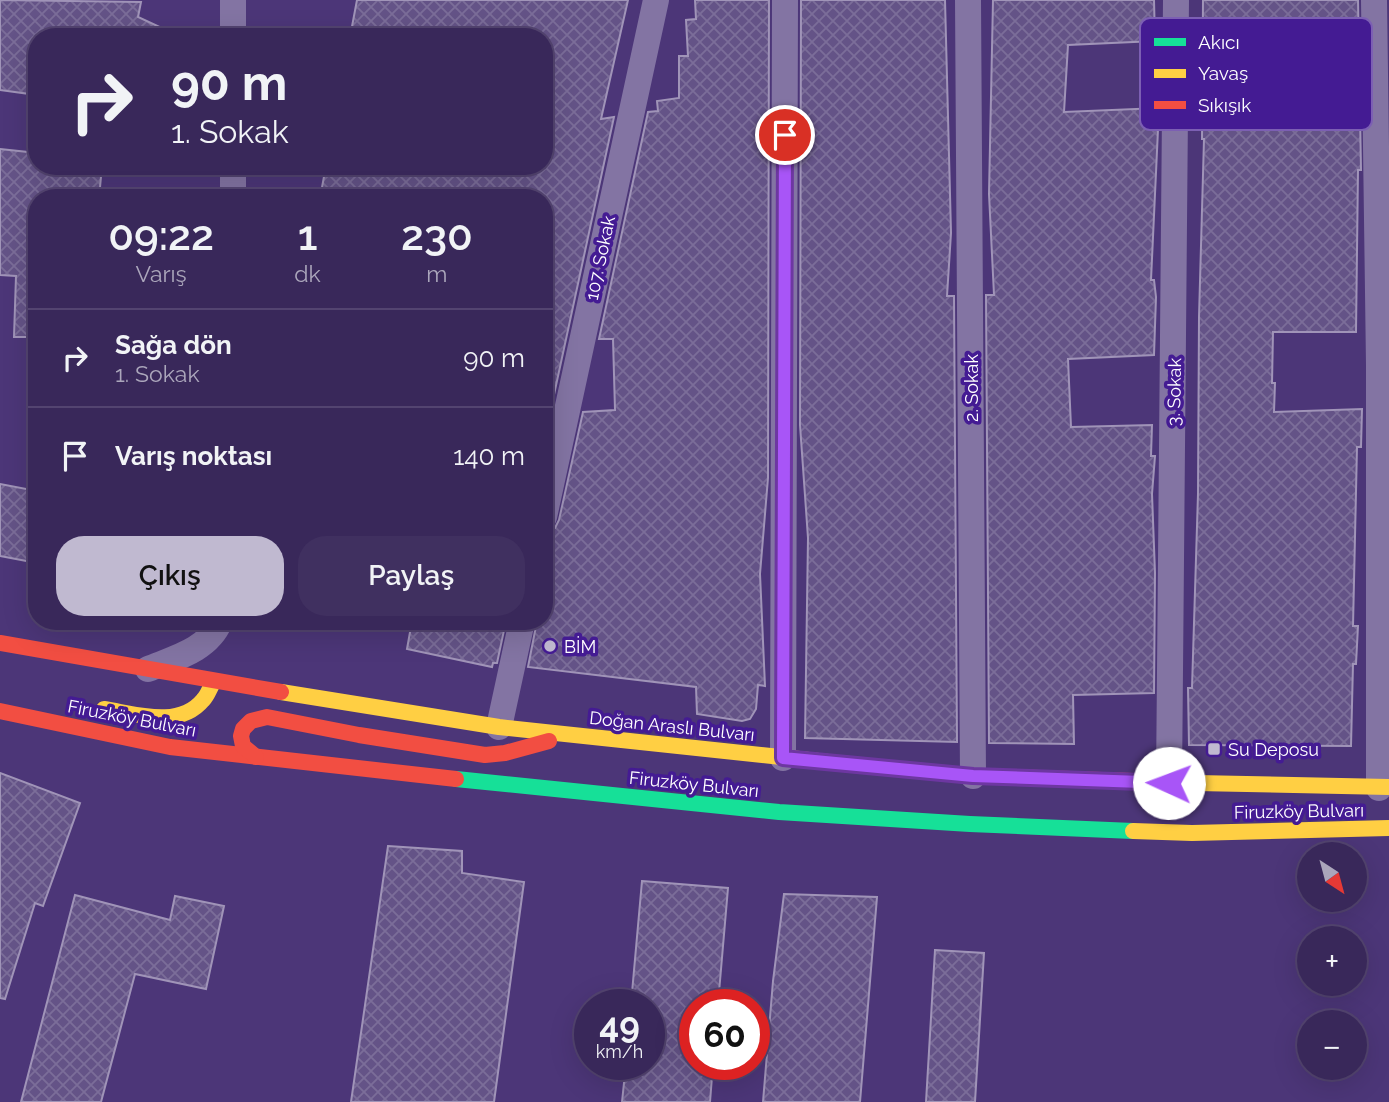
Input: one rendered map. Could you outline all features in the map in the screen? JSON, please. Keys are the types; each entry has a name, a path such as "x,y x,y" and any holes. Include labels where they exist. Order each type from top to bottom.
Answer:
{"main road":[{"name":"Doğan Araslı Bulvarı","path":"0,643 499,727 783,758 973,776 1384,788"},
{"path":"82,705 173,719 189,713 202,702 214,681"},
{"path":"0,697 22,699"},
{"name":"Firuzköy Bulvarı","path":"0,711 170,747 779,812 1192,833 1389,828"},
{"path":"256,757 243,746 241,736 243,729 251,721 267,717 485,755 505,753 571,735"}],"street":[{"path":"233,0 233,28"},
{"name":"107. Sokak","path":"553,475 656,0"},
{"path":"783,758 785,0"},
{"name":"2. Sokak","path":"968,0 973,776"},
{"name":"3. Sokak","path":"1177,0 1177,18"},
{"path":"1374,0 1384,788"},
{"name":"3. Sokak","path":"1169,783 1176,130"},
{"path":"148,670 191,651 209,640 215,630"},
{"path":"214,681 218,630"},
{"path":"499,727 520,630"}],"building":[{"path":"0,0 141,2 138,17 162,28 28,28 28,94 0,90"},
{"path":"357,0 628,0 601,119 614,117 553,399 553,189 322,189 324,175 553,175 553,28 352,28"},
{"path":"695,0 769,0 768,478 760,574 765,686 758,685 756,709 750,719 742,721 697,714 696,687 528,667 535,630 553,630 553,529 559,520 583,412 615,410 613,339 599,339 648,112 658,111 657,101 679,98 679,56 688,56 686,20 696,19"},
{"path":"801,0 945,0 951,233 947,296 954,296 957,742 805,738 808,538 800,425"},
{"path":"993,0 1154,0 1154,18 1140,18 1140,42 1068,45 1064,112 1140,109 1140,130 1158,130 1151,280 1154,280 1156,297 1154,355 1068,359 1071,427 1152,425 1151,456 1155,456 1152,494 1155,573 1154,693 1073,695 1074,744 989,743 986,295 994,295 989,194"},
{"path":"1203,0 1358,0 1358,18 1203,18"},
{"path":"1202,130 1360,130 1356,332 1273,332 1272,383 1275,383 1274,412 1362,409 1361,447 1357,447 1353,626 1358,626 1356,664 1353,664 1351,746 1189,745 1188,688 1192,688 1198,494"},
{"path":"0,149 28,152 28,175 101,175 100,189 28,189 28,337 14,337 16,276 0,275"},
{"path":"0,484 28,489 28,561 0,556"},
{"path":"410,630 504,630 497,663 493,663 492,667 407,649"},
{"path":"0,773 80,803 43,906 35,903 5,999 0,998"},
{"path":"388,846 462,851 462,873 524,882 494,1102 351,1102"},
{"path":"642,881 728,888 719,989 679,989 679,1080 712,1080 710,1102 622,1102 624,1080 665,1080 665,989 632,989"},
{"path":"784,894 877,897 860,1102 763,1102 765,1080 770,1080 773,981"},
{"path":"75,895 170,920 175,896 224,906 206,989 135,974 101,1102 21,1102"},
{"path":"935,950 984,953 975,1102 926,1102"}],"traffic: fast":[{"path":"456,779 779,812 1133,831"}],"traffic: slow":[{"path":"104,709 156,717 182,714 203,700 214,681"},
{"path":"281,692 499,727 828,762"},
{"path":"1196,783 1389,787"},
{"path":"1133,831 1192,833 1389,828"}],"traffic: jam":[{"path":"0,643 281,692"},
{"path":"0,711 170,747 456,779"},
{"path":"256,757 243,746 241,736 243,729 251,721 267,717 485,755 505,753 549,741"},
{"path":"828,762 973,776 1196,783"}],"place":[{"name":"BİM","path":"550,646"},
{"name":"Su Deposu","path":"1214,749"}],"route":[{"path":"785,135 783,758 973,776 1169,783"}]}
